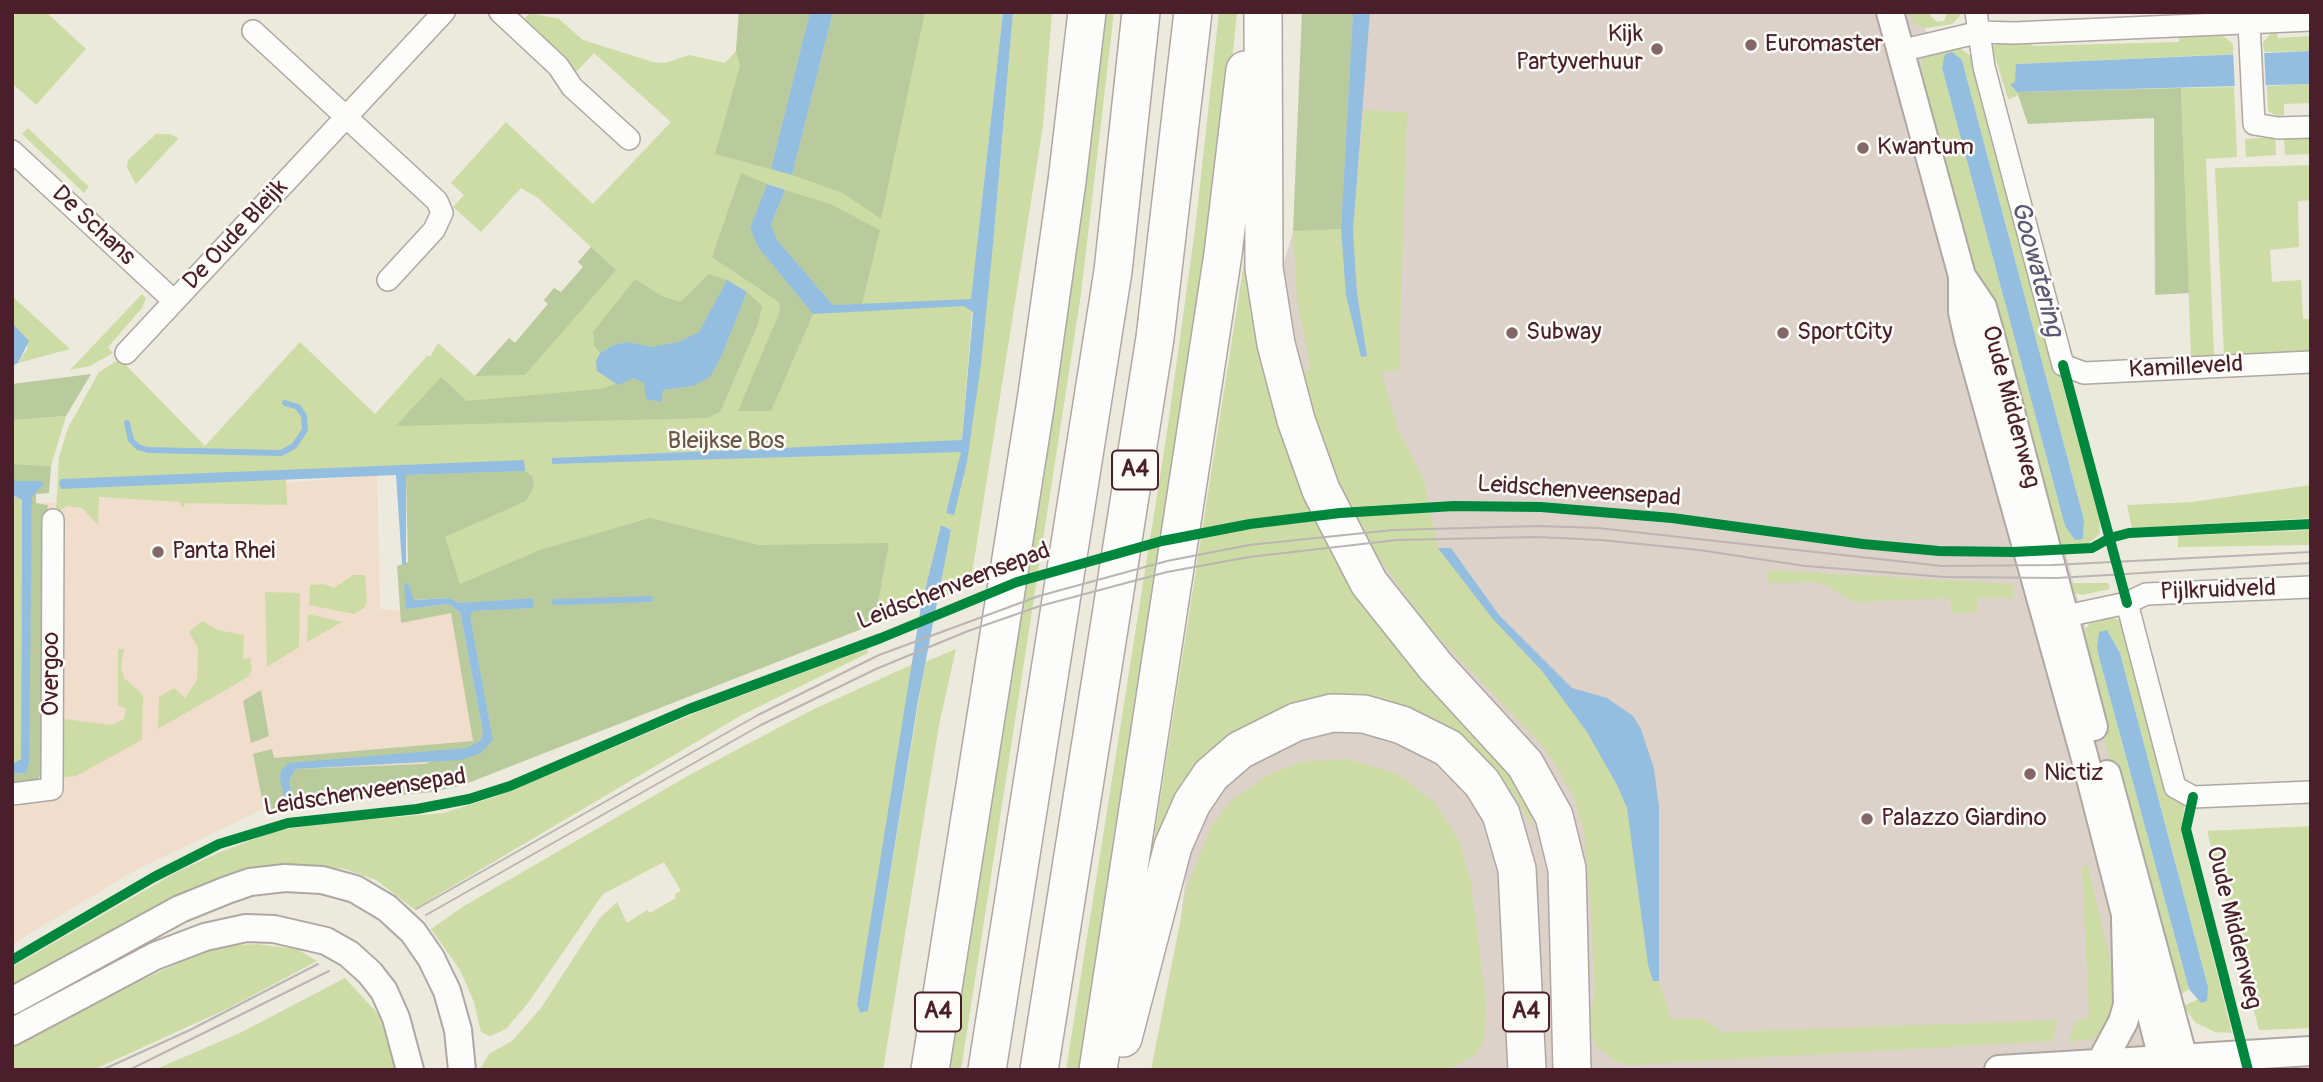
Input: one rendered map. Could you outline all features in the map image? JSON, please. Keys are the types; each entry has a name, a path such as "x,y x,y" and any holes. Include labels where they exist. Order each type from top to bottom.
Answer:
{"highway":[{"name":"A4","path":"930,1070 1036,401 1067,181 1087,12"},
{"name":"A4","path":"988,1070 1113,271 1141,12"},
{"name":"A4","path":"1040,1070 1151,365 1193,12"},
{"name":"A4","path":"1098,1070 1221,268 1251,12"},
{"name":"A4","path":"1263,12 1264,268 1276,344 1296,420 1321,490 1369,583 1436,667 1525,764 1554,816 1567,869 1572,1070"},
{"name":"A4","path":"1114,1070 1174,846 1201,789 1221,764 1264,736 1314,716 1349,713 1388,719 1448,748 1482,783 1501,814 1517,869 1527,1070"}],"main road":[{"path":"2101,1063 2123,1022 2128,1005 2126,920"},
{"path":"1999,1070 2101,1063 2175,1064 2311,1051"}],"street":[{"name":"De Oude Bleijk","path":"125,353 444,12"},
{"path":"500,12 558,66 572,87 629,139"},
{"name":"Oude Middenweg","path":"1890,12 1962,276 1983,307 2126,920 2175,1064"},
{"path":"1900,51 1978,22 2014,33 2203,18 2249,33 2311,20"},
{"name":"Kamilleveld","path":"1978,22 1984,67 2063,365 2084,373 2311,362"},
{"path":"253,31 437,201 442,213 434,230 388,280"},
{"path":"2249,33 2254,124 2278,128 2311,127"},
{"name":"De Schans","path":"12,151 174,301"},
{"name":"Overgoo","path":"12,794 52,789 53,520"},
{"name":"Pijlkruidveld","path":"2057,618 2127,603 2146,594 2311,587"},
{"path":"2127,603 2175,787 2193,797 2311,792"},
{"name":"Oude Middenweg","path":"2057,618 2114,802 2175,1064"},
{"path":"12,1001 180,909 227,890 250,882 285,878 322,880 366,896 387,908 413,932 431,958 447,991 458,1030 462,1070"},
{"path":"12,1032 155,956 205,937 246,928 274,929 326,941 349,954 370,973 384,991 396,1018 410,1070"}],"shaded area":[{"path":"1334,12 1921,12 2177,971 2198,1070 1162,1070 1246,391 1329,110"},
{"path":"377,475 380,609 399,610 461,592 497,771 259,811 134,871 12,944 12,792 43,789 34,504"}],"green space":[{"path":"17,12 46,12 86,49 36,105 12,83 12,19"},
{"name":"Bleijkse Bos","path":"739,12 1003,12 978,236 962,440 955,452 962,452 946,512 954,514 994,234 1013,12 1052,12 1043,126 970,586 936,599 951,530 941,525 921,606 497,771 461,592 401,466 61,489 286,478 287,505 186,503 182,508 180,502 99,497 98,525 82,508 68,506 56,512 59,457 68,428 99,372 120,359 205,446 300,342 375,414 428,355 430,357 438,343 475,376 509,338 515,343 548,304 544,300 554,288 561,292 583,267 578,262 591,247 538,198 521,188 481,232 453,207 464,195 451,183 506,122 593,204 671,122 594,53 575,73 521,22 530,13 559,19 583,40 653,62 665,63 689,55 725,63 736,51"},
{"path":"739,12 810,12 771,169 715,154 740,66 736,51"},
{"path":"833,12 925,12 881,219 843,193 792,175"},
{"path":"1097,12 1114,12 1081,294 961,1070 942,1070"},
{"path":"1219,12 1237,12 1219,189 1084,1070 1066,1070 1167,432 1195,230"},
{"path":"1302,12 1353,12 1341,229 1293,231"},
{"path":"1909,12 1927,12 1937,22 1944,21 1948,12 1959,12 1960,16 1952,24 1926,28 1914,24"},
{"path":"2273,30 2276,30 2278,38 2311,36 2311,51 2264,52 2263,43"},
{"path":"2220,33 2233,44 2234,54 2016,64 2017,96 2008,99 1992,47 1998,43 2031,40 2032,46 2179,42 2179,34"},
{"path":"1956,45 1972,57 2099,516 2100,534 2089,543 2054,545 1971,272 1920,70 1923,58 1934,51","holes":["1954,56 1962,60 2084,520 2083,539 2075,539 2065,526 1942,68 1946,58"]},
{"path":"2311,84 2311,103 2284,104 2284,115 2277,116 2268,111 2267,86"},
{"path":"2234,87 2237,157 2206,159 2214,355 2191,356 2181,88"},
{"path":"2181,88 2189,293 2155,295 2154,118 2028,124 2017,92"},
{"path":"1364,110 1407,112 1399,370 1381,371 1398,429 1424,480 1438,548 1492,618 1542,671 1587,732 1617,785 1627,808 1653,981 1659,981 1671,1019 1704,1019 1722,1032 2058,1020 2052,1041 1630,1065 1616,1061 1598,1048 1588,1028 1595,992 1590,895 1584,832 1574,797 1539,742 1430,628 1377,556 1339,488 1297,372 1311,370 1297,301 1293,231 1341,229 1346,295 1361,357 1367,356 1357,293 1353,231"},
{"path":"28,128 89,187 84,193 22,134"},
{"path":"156,134 169,134 179,138 136,184 127,168 128,160"},
{"path":"2311,135 2311,154 2285,155 2284,137"},
{"path":"2275,137 2276,155 2246,157 2245,139"},
{"path":"2311,165 2311,200 2298,201 2299,247 2270,250 2272,282 2301,280 2303,319 2311,319 2311,351 2224,355 2215,168"},
{"path":"741,173 767,184 750,228 758,247 813,314 771,411 738,411 780,311 779,302 712,257"},
{"path":"785,190 830,204 880,230 862,304 833,305 777,240 771,226"},
{"path":"1249,231 1253,315 1261,363 1274,414 1308,506 1338,559 1524,790 1534,829 1514,795 1485,758 1445,723 1403,704 1365,699 1248,731 1140,928"},
{"path":"591,247 616,270 525,375 475,376 509,338 515,343 548,304 544,300 554,288 561,292 583,267 578,262"},
{"path":"709,274 727,280 699,332 678,342 651,347 628,342 613,345 600,353 594,345 593,332 635,279 662,296 680,302"},
{"path":"747,292 762,306 758,324 720,412 707,418 396,426 441,377 467,401 600,389 634,378 663,390 693,386 722,355"},
{"path":"142,294 146,298 142,308 108,347 113,353 90,366 70,370"},
{"path":"12,296 70,349 18,363 28,348 12,323"},
{"path":"91,374 66,416 12,420 12,384"},
{"path":"66,416 51,466 12,464 12,420"},
{"path":"12,464 51,466 49,493 36,494 36,503 48,505 43,538 41,772 38,781 12,789 12,774 26,773 32,497 40,481 12,481"},
{"path":"525,471 532,476 534,487 526,501 445,537 460,584 540,550 650,518 759,545 889,543 874,624 463,785 432,792 312,804 265,814 253,754 272,749 274,758 473,741 451,613 401,623 397,566 408,562 406,475","holes":["408,583 413,600 449,598 459,603 533,598 533,608 474,611 470,616 493,740 424,764 296,769 289,780 294,803 281,770 468,748 481,740 483,732 460,612 448,604 406,609"]},
{"path":"2311,485 2311,518 2132,528 2127,505 2192,502"},
{"path":"12,495 22,500 21,759 12,764"},
{"path":"2311,530 2311,545 2178,547 2178,536"},
{"path":"1767,570 2013,584 2014,598 1977,598 1978,612 1951,613 1950,598 1855,602 1819,582 1769,583"},
{"path":"353,575 365,575 367,601 364,608 354,614 309,605 310,585 324,584 334,588"},
{"path":"2065,583 2108,583 2110,589 2082,595 2069,591"},
{"path":"265,592 300,593 299,647 267,667"},
{"path":"308,614 342,622 307,642"},
{"path":"2112,617 2121,621 2185,803 2181,830 2232,1033 2215,1032 2196,1023 2183,1006 2205,996 2208,987 2120,653 2107,630 2100,661 2189,989 2179,996 2109,757 2079,649 2080,637 2090,623"},
{"path":"202,621 218,630 244,635 243,659 250,658 252,670 248,677 158,729 159,697 174,688 185,698 197,680 198,648 189,632"},
{"path":"118,649 124,649 121,667 124,678 143,695 142,740 76,776 55,778 56,718 112,725 124,719 126,709 118,705"},
{"path":"867,649 868,653 740,716 414,909 376,880 345,869 295,864 255,868 223,876 163,903 12,985 12,967 175,873 218,853 275,831 329,823 443,813 495,797 703,710"},
{"path":"956,649 939,725 883,1070 480,1070 489,1054 512,1041 541,1008 599,919 617,902 627,923 647,910 650,913 676,898 675,894 681,891 664,862 603,894 528,1003 506,1029 490,1036 481,1032 474,1002 460,970 431,929 464,906 693,773 812,710 913,664 857,1004 860,1013 868,1011 925,662"},
{"path":"261,690 269,736 251,743 243,701"},
{"path":"1347,759 1396,773 1434,802 1459,840 1471,882 1486,1003 1484,1040 1477,1054 1448,1070 1151,1070 1187,887 1210,829 1230,801 1271,773 1302,762"},
{"path":"2311,826 2311,1028 2259,1030 2207,831"},
{"path":"2087,863 2119,997 2104,1031 2093,1039 2068,1042 2076,1021 2089,1017 2082,868"},
{"path":"257,944 297,949 317,961 229,1008 93,1070 12,1070 12,1042 186,959 223,946"},
{"path":"345,978 379,1015 396,1070 154,1070 240,1033"}],"water":[{"path":"810,12 833,12 792,175 771,169"},
{"path":"1003,12 1013,12 994,234 981,364 967,462 954,515 946,513 961,452 552,464 552,458 962,440 973,312 964,306 813,314 758,247 750,228 767,184 785,190 771,225 777,240 833,305 971,299"},
{"path":"1353,12 1370,12 1353,231 1357,293 1367,356 1361,357 1346,295 1341,229"},
{"path":"2311,51 2311,84 2017,92 2010,84 2015,82 2016,64"},
{"path":"1952,52 1962,60 2084,520 2083,539 2075,540 2065,526 1942,68 1945,54"},
{"path":"727,280 747,292 722,355 710,377 693,386 663,390 661,402 646,399 644,383 634,378 618,385 597,371 596,361 600,353 613,345 628,342 651,347 678,342 699,332"},
{"path":"12,323 29,341 18,363 12,366"},
{"path":"524,460 525,471 406,475 406,565 402,564 396,475 61,489 59,483 61,479"},
{"path":"12,481 40,481 44,484 32,497 29,763 26,773 12,774 12,764 21,759 22,500 12,495"},
{"path":"941,525 951,530 918,701 868,1011 860,1013 857,1004 921,606"},
{"path":"1438,548 1451,548 1499,615 1572,688 1607,698 1633,716 1641,729 1654,769 1659,807 1659,981 1653,981 1648,965 1627,808 1617,785 1587,732 1542,671 1492,618"},
{"path":"408,583 414,600 449,598 459,603 533,598 533,608 474,611 470,616 493,740 481,753 461,760 296,769 289,780 294,803 286,805 280,779 281,770 289,763 467,748 481,740 483,732 460,612 448,604 406,609 404,584"},
{"path":"2107,630 2120,653 2208,987 2207,1001 2201,1003 2189,989 2100,661 2097,648 2099,632"}],"pier":[{"path":"2264,49 2266,90 2235,90 2233,50"}],"waterway":[{"path":"127,423 131,440 138,447 148,450 281,453 294,446 305,430 304,416 298,407 285,403"},
{"path":"555,602 650,599"}],"tram line":[{"path":"416,909 758,715 879,655 1039,596 1167,561 1249,545 1393,530 1538,526 1598,528 1942,566 2053,565 2311,552"},
{"path":"426,915 761,725 876,669 968,631 1040,606 1167,572 1249,557 1397,540 1537,537 1601,540 1699,550 1805,566 1945,577 2057,578 2311,563"},
{"path":"102,1070 190,1030 318,964"},
{"path":"129,1070 329,971"}],"cycle path":[{"path":"2063,365 2127,603"},
{"name":"Leidschenveensepad","path":"12,960 154,877 219,844 288,823 417,809 469,799 510,786 689,709 881,638 1017,582 1162,541 1250,524 1340,513 1454,506 1541,507 1672,518 1863,544 1939,551 2013,552 2092,548 2110,538 2129,533 2311,524"},
{"path":"2193,797 2186,829 2248,1070"}],"place":[{"name":"Euromaster","path":"1751,45"},
{"name":"Kijk Partyverhuur","path":"1657,49"},
{"name":"Kwantum","path":"1863,148"},
{"name":"Subway","path":"1512,333"},
{"name":"SportCity","path":"1783,333"},
{"name":"Panta Rhei","path":"158,552"},
{"name":"Nictiz","path":"2030,774"},
{"name":"Palazzo Giardino","path":"1867,819"}],"water label":[{"name":"Goowatering","path":"2036,269"}]}
